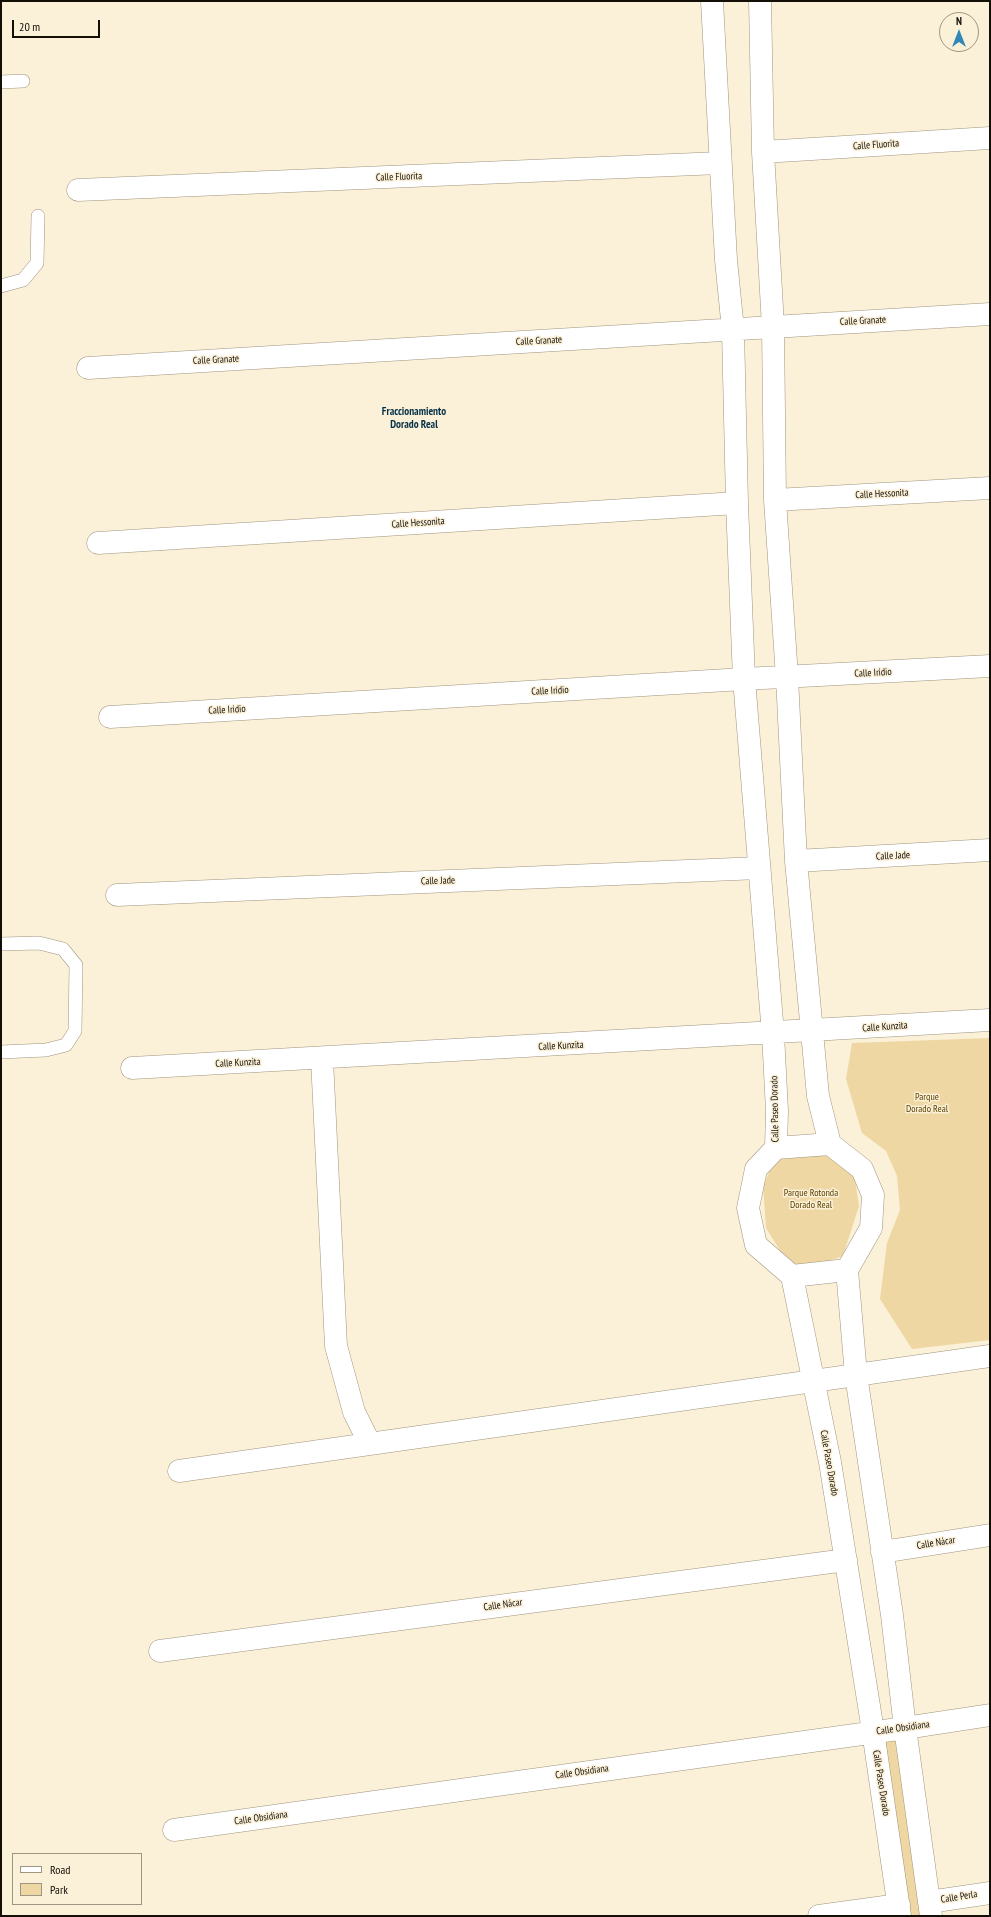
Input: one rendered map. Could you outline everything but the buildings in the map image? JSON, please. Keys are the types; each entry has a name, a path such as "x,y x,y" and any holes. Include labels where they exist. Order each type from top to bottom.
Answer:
{"street":[{"name":"Calle Paseo Dorado","path":"712,1 726,260 733,330 737,503 744,679 773,1034 777,1111 776,1148 756,1169 748,1208 756,1245 792,1276 814,1380 846,1560 900,1910"},
{"path":"760,1 763,152 773,326 775,500 787,678 796,861 818,1096 830,1144 862,1169 873,1195 871,1228 847,1270 856,1375 892,1615 905,1728 930,1909"},
{"name":"Calle Fluorita","path":"763,152 990,138"},
{"name":"Calle Fluorita","path":"78,190 720,163"},
{"name":"Calle Granate","path":"88,368 990,314"},
{"name":"Calle Hessonita","path":"775,500 990,488"},
{"name":"Calle Hessonita","path":"98,543 737,503"},
{"name":"Calle Iridio","path":"110,717 744,679 787,678 990,666"},
{"name":"Calle Jade","path":"796,861 990,850"},
{"name":"Calle Jade","path":"117,895 759,868"},
{"name":"Calle Kunzita","path":"132,1068 773,1034 990,1020"},
{"path":"322,1059 336,1346 354,1412 370,1444"},
{"path":"776,1148 830,1144"},
{"path":"792,1276 847,1270"},
{"path":"179,1471 990,1356"},
{"name":"Calle Nácar","path":"882,1552 990,1535"},
{"name":"Calle Nácar","path":"160,1651 846,1560"},
{"name":"Calle Obsidiana","path":"174,1830 905,1728 990,1714"},
{"name":"Calle Perla","path":"930,1909 990,1893"},
{"path":"819,1916 900,1910"}],"lane":[{"path":"1,82 23,81"},
{"path":"1,286 23,280 37,263 38,216"},
{"path":"1,944 39,943 63,948 76,965 75,1031 66,1045 46,1050 1,1052"}],"green space":[{"name":"Parque Dorado Real","path":"990,1038 990,1340 912,1349 880,1299 887,1243 900,1210 897,1176 886,1151 862,1133 846,1079 852,1043"},
{"name":"Parque Rotonda Dorado Real","path":"779,1152 841,1153 854,1173 859,1206 843,1256 824,1263 789,1265 766,1228 763,1185"},
{"path":"900,1735 925,1916 907,1916 884,1740"}],"district":[{"name":"Fraccionamiento Dorado Real","path":"414,418"}]}
